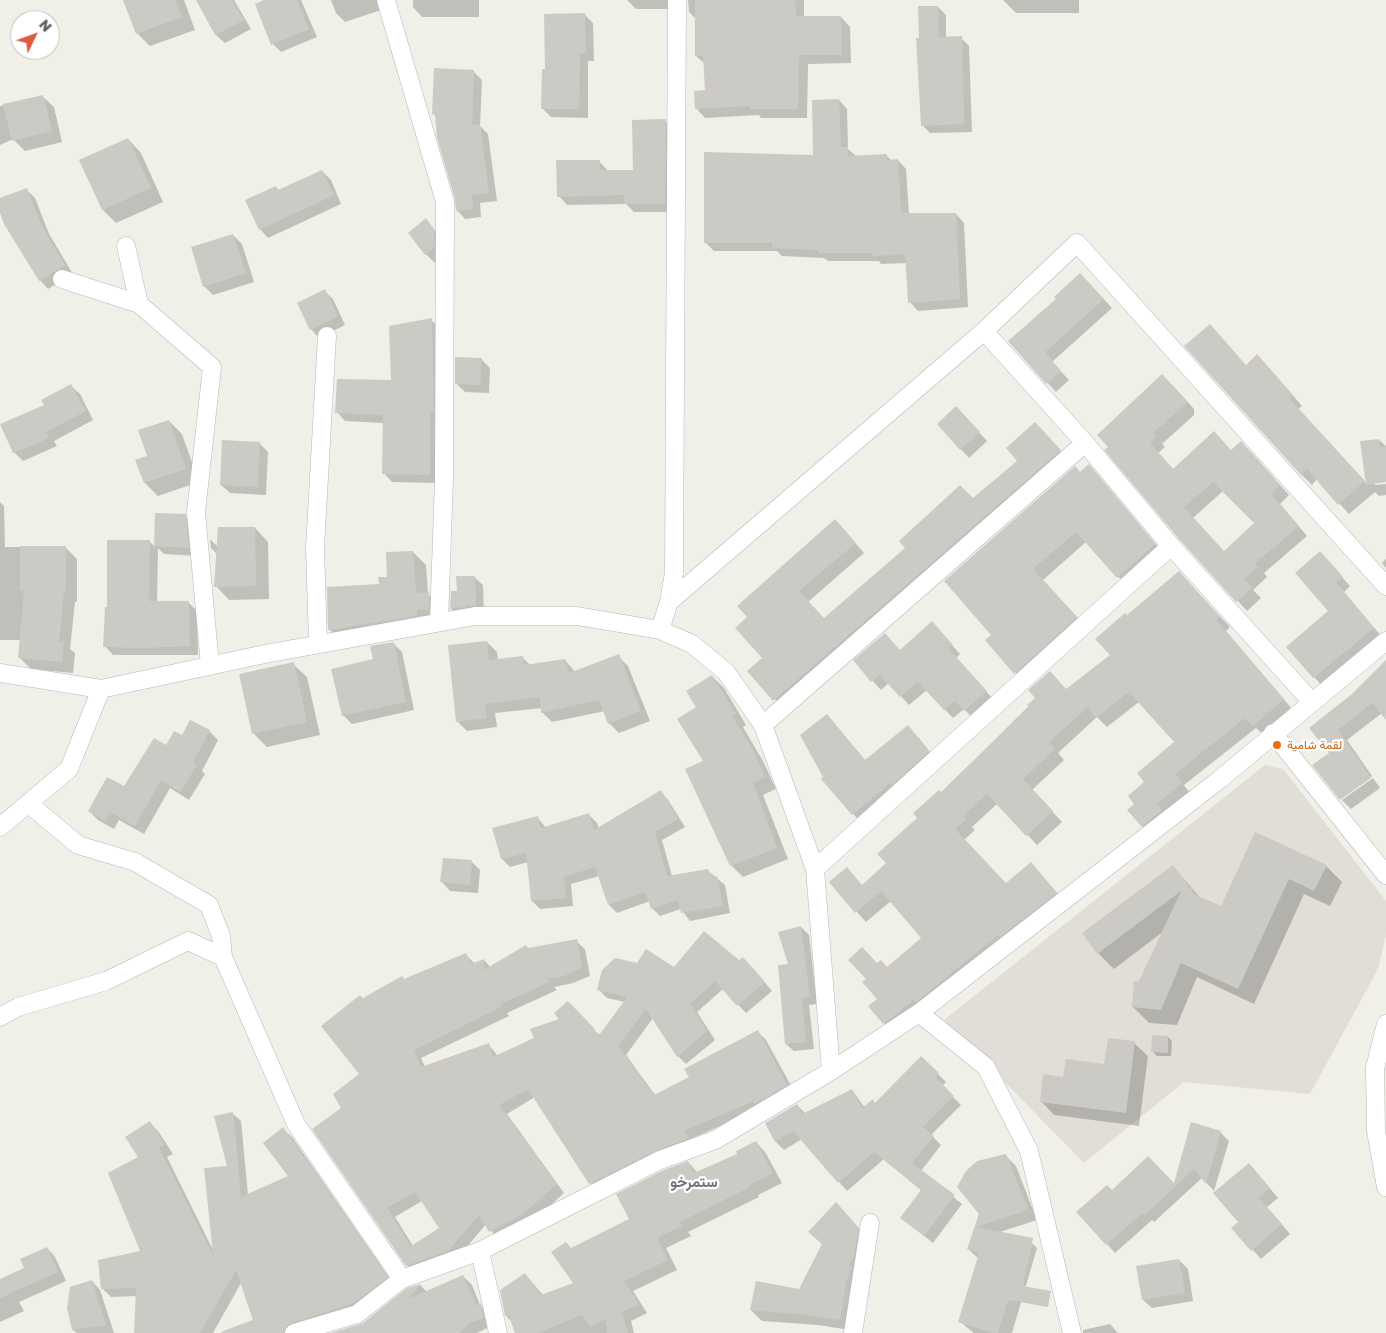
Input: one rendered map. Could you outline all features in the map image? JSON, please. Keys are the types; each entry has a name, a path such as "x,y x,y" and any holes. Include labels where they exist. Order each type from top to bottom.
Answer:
{"street":[{"path":"386,0 445,202 444,479 439,622"},
{"path":"660,630 669,602 674,573 677,0"},
{"path":"669,602 984,331 1076,243 1386,586"},
{"path":"126,246 139,304"},
{"path":"62,278 139,304 212,367 196,512 210,666"},
{"path":"984,331 1085,443 1171,546 1312,702"},
{"path":"318,644 315,548 326,336"},
{"path":"763,724 1085,443"},
{"path":"815,869 1171,546"},
{"path":"0,673 102,689 318,644 475,616 577,616 660,630 692,644 726,672 763,724 815,869 831,1071"},
{"path":"294,1333 357,1314 402,1279 480,1251 660,1160 715,1140 831,1071 919,1013 1219,780 1386,640"},
{"path":"0,826 29,804 69,769 102,689"},
{"path":"1273,733 1386,875"},
{"path":"29,804 78,845 135,862 209,905 221,936 223,957 296,1124 402,1279"},
{"path":"0,1017 18,1007 106,981 188,941 223,957"},
{"path":"919,1013 986,1067 1028,1151 1072,1333"},
{"path":"1386,1024 1376,1131 1386,1187"},
{"path":"853,1333 870,1223"},
{"path":"480,1251 498,1333"}],"shaded area":[{"path":"1265,765 1283,769 1386,901 1386,934 1378,969 1310,1094 1184,1082 1084,1163 944,1020"}],"building":[{"path":"123,0 176,0 182,17 136,34"},
{"path":"196,0 232,0 244,20 215,35"},
{"path":"264,0 297,0 309,29 271,45 255,4"},
{"path":"695,0 795,0 796,16 841,16 842,55 799,55 798,109 750,109 750,106 695,109 694,91 705,90 703,56 695,56"},
{"path":"918,6 938,6 939,37 962,36 964,124 921,126 916,38 919,38"},
{"path":"585,13 586,53 580,53 579,109 541,109 542,69 545,69 544,14"},
{"path":"434,68 474,70 472,125 480,124 489,193 472,195 473,209 456,211 455,199 437,138 435,114 432,114"},
{"path":"43,95 52,131 12,141 3,104"},
{"path":"839,99 841,147 848,147 848,156 887,154 887,160 898,159 901,213 956,213 960,299 908,303 905,254 872,256 871,253 818,253 818,250 772,248 772,243 704,243 704,152 813,155 812,100"},
{"path":"666,119 665,204 624,204 624,195 557,197 556,160 600,160 600,170 633,170 632,120"},
{"path":"128,138 151,188 102,210 79,160"},
{"path":"322,170 334,195 259,230 245,200 276,186 278,190"},
{"path":"27,188 41,224 65,265 39,281 4,224 0,213 0,198"},
{"path":"426,218 434,229 434,248 425,255 408,233"},
{"path":"233,234 246,273 203,287 191,247"},
{"path":"1080,273 1104,299 1045,352 1061,371 1046,384 1008,341 1056,299 1054,297"},
{"path":"325,289 338,316 310,330 297,303"},
{"path":"432,318 434,412 430,412 430,475 382,474 383,415 335,413 337,379 391,380 389,326"},
{"path":"1210,324 1246,365 1257,354 1293,395 1289,398 1365,481 1338,505 1307,469 1301,475 1184,346"},
{"path":"455,357 482,358 480,385 455,384"},
{"path":"1162,374 1188,402 1153,433 1156,437 1150,443 1173,469 1214,431 1231,450 1241,441 1280,485 1271,494 1299,526 1255,563 1258,567 1244,579 1252,588 1236,602 1179,539 1104,450 1108,447 1097,435","holes":["1213,482 1254,523 1224,551 1184,507"]},
{"path":"71,384 86,411 46,432 49,438 13,453 0,424 44,405 41,400"},
{"path":"956,406 980,432 960,450 937,424"},
{"path":"169,420 186,469 144,483 135,460 147,456 138,430"},
{"path":"1035,422 1061,450 773,701 747,671 762,658 735,628 747,617 737,606 835,519 856,543 799,591 824,618 905,548 899,541 960,485 973,498 1017,461 1006,448"},
{"path":"1379,439 1380,447 1386,446 1386,482 1366,485 1360,441"},
{"path":"222,440 260,442 258,487 220,485"},
{"path":"1089,464 1155,544 1117,578 1076,532 1035,567 1034,570 1077,617 1014,674 985,640 991,635 944,581 1075,466 1080,472"},
{"path":"155,513 186,514 189,548 154,546"},
{"path":"218,527 255,527 256,586 214,587"},
{"path":"107,540 150,540 149,601 189,601 190,646 103,647 105,607 107,607"},
{"path":"20,546 66,546 66,591 64,591 59,642 64,641 62,662 18,658 24,591 20,591"},
{"path":"413,551 416,593 429,592 429,610 417,610 417,616 328,630 327,587 379,584 378,577 387,577 386,552"},
{"path":"1320,551 1343,577 1336,582 1374,628 1313,678 1286,647 1328,611 1295,573"},
{"path":"1179,571 1220,617 1216,620 1284,699 1253,726 1245,718 1175,774 1182,783 1157,804 1162,810 1142,827 1127,810 1134,804 1128,796 1144,782 1137,773 1174,742 1129,692 1096,718 1088,707 1049,742 1055,749 1023,779 1053,811 1026,836 987,794 963,816 966,819 955,829 1006,883 1031,862 1057,893 1000,937 998,935 916,1002 914,1000 883,1024 868,1006 877,999 862,982 866,979 848,960 862,947 877,963 881,960 887,967 921,938 881,891 855,913 829,882 847,867 862,885 886,863 877,854 917,818 913,813 939,790 941,792 1029,707 1027,705 1035,698 1028,690 1050,671 1066,689 1110,655 1095,639"},
{"path":"456,576 475,576 476,605 450,609 451,591 457,591"},
{"path":"932,621 953,645 948,648 987,691 964,711 955,701 944,710 918,682 900,697 880,675 871,682 853,660 885,633 900,650"},
{"path":"487,641 489,660 523,656 524,665 565,659 569,673 619,654 641,711 608,724 599,700 541,713 540,697 485,704 487,718 456,722 448,645"},
{"path":"394,642 406,702 342,716 331,669 373,659 370,646"},
{"path":"1386,660 1386,720 1372,703 1338,730 1371,778 1340,800 1312,765 1329,753 1309,728 1352,694"},
{"path":"294,662 307,722 252,734 239,674"},
{"path":"712,675 736,714 732,716 752,748 765,777 753,783 777,848 730,866 685,769 703,761 677,719 696,707 686,691"},
{"path":"827,714 865,760 908,725 929,751 892,785 890,783 852,815 821,779 823,777 800,735"},
{"path":"190,720 210,730 193,762 197,765 180,792 161,780 135,826 110,812 105,821 88,811 107,777 124,786 154,738 166,745 174,731 182,735"},
{"path":"661,790 678,819 655,832 667,876 708,869 713,878 717,876 723,906 681,913 678,900 651,909 645,892 608,905 595,867 564,877 566,898 531,901 526,853 501,859 492,828 538,816 541,828 589,813 594,830"},
{"path":"1255,832 1327,865 1314,891 1289,879 1238,989 1181,963 1161,1010 1132,1007 1134,981 1139,981 1181,891 1097,954 1082,933 1173,865 1196,895 1221,906"},
{"path":"443,858 472,860 470,885 440,882"},
{"path":"801,926 810,997 802,998 806,1042 785,1044 778,965 788,964 778,932"},
{"path":"704,931 739,960 743,957 765,982 737,1006 715,981 690,1004 707,1031 677,1057 646,1009 618,1046 654,1095 689,1077 684,1069 758,1030 787,1085 755,1104 754,1101 685,1130 689,1138 655,1151 589,1184 528,1089 499,1105 557,1184 523,1214 489,1232 479,1215 448,1251 406,1266 312,1129 341,1108 333,1094 359,1074 321,1026 360,995 363,998 402,976 404,979 466,953 471,964 484,959 484,970 526,945 528,948 577,939 582,968 564,976 547,979 550,982 500,1004 501,1007 414,1050 421,1067 489,1043 493,1057 534,1038 530,1029 559,1019 554,1013 568,1001 594,1028 595,1032 600,1034 627,997 597,990 602,970 615,958 637,963 646,949 674,967","holes":["415,1192 439,1228 411,1246 387,1208"]},
{"path":"1152,1035 1168,1036 1168,1053 1151,1052"},
{"path":"1108,1038 1135,1041 1126,1113 1040,1102 1043,1074 1063,1077 1066,1059 1104,1064"},
{"path":"921,1056 939,1073 935,1077 954,1096 923,1127 934,1136 912,1163 955,1195 924,1236 900,1218 921,1190 874,1152 838,1183 793,1131 775,1142 765,1123 797,1104 802,1114 852,1089 862,1108 873,1099 875,1103"},
{"path":"233,1112 241,1197 288,1176 263,1143 283,1127 388,1277 352,1304 291,1323 286,1326 284,1333 223,1333 223,1331 253,1320 236,1270 200,1333 134,1333 136,1288 101,1289 98,1260 140,1251 108,1173 138,1157 125,1137 150,1121 165,1145 159,1148 213,1255 204,1168 227,1166 214,1116"},
{"path":"1191,1122 1221,1131 1206,1184 1194,1169 1145,1215 1143,1213 1106,1245 1076,1212 1107,1185 1112,1190 1148,1156 1174,1183"},
{"path":"756,1141 773,1173 749,1185 750,1187 680,1222 682,1226 657,1238 668,1260 624,1281 639,1304 622,1312 628,1333 607,1333 606,1319 590,1327 582,1315 538,1333 515,1333 509,1316 505,1316 500,1290 525,1273 541,1295 573,1283 551,1252 566,1242 571,1248 629,1219 616,1194 664,1170 688,1161 694,1173 737,1154 736,1151"},
{"path":"1006,1154 1028,1210 976,1227 1033,1238 1023,1286 1051,1291 1048,1307 1008,1300 998,1333 994,1333 958,1322 979,1253 967,1249 979,1214 957,1187 966,1171 977,1161"},
{"path":"1249,1163 1270,1188 1259,1198 1282,1224 1251,1251 1231,1228 1238,1222 1213,1193"},
{"path":"836,1202 859,1228 854,1255 849,1265 852,1266 846,1283 840,1320 750,1310 756,1281 799,1289 822,1244 808,1232"},
{"path":"47,1247 58,1272 0,1298 0,1279 24,1268 20,1259"},
{"path":"1179,1259 1185,1293 1142,1300 1136,1266"},
{"path":"463,1275 477,1306 481,1303 484,1318 470,1323 459,1333 331,1333 363,1323 407,1288 421,1284 408,1299"},
{"path":"92,1280 106,1325 72,1330 67,1308 70,1287"}],"place":[{"name":"لقمة شامية","path":"1277,745"}],"district":[{"name":"ستمرخو","path":"694,1182"}]}
